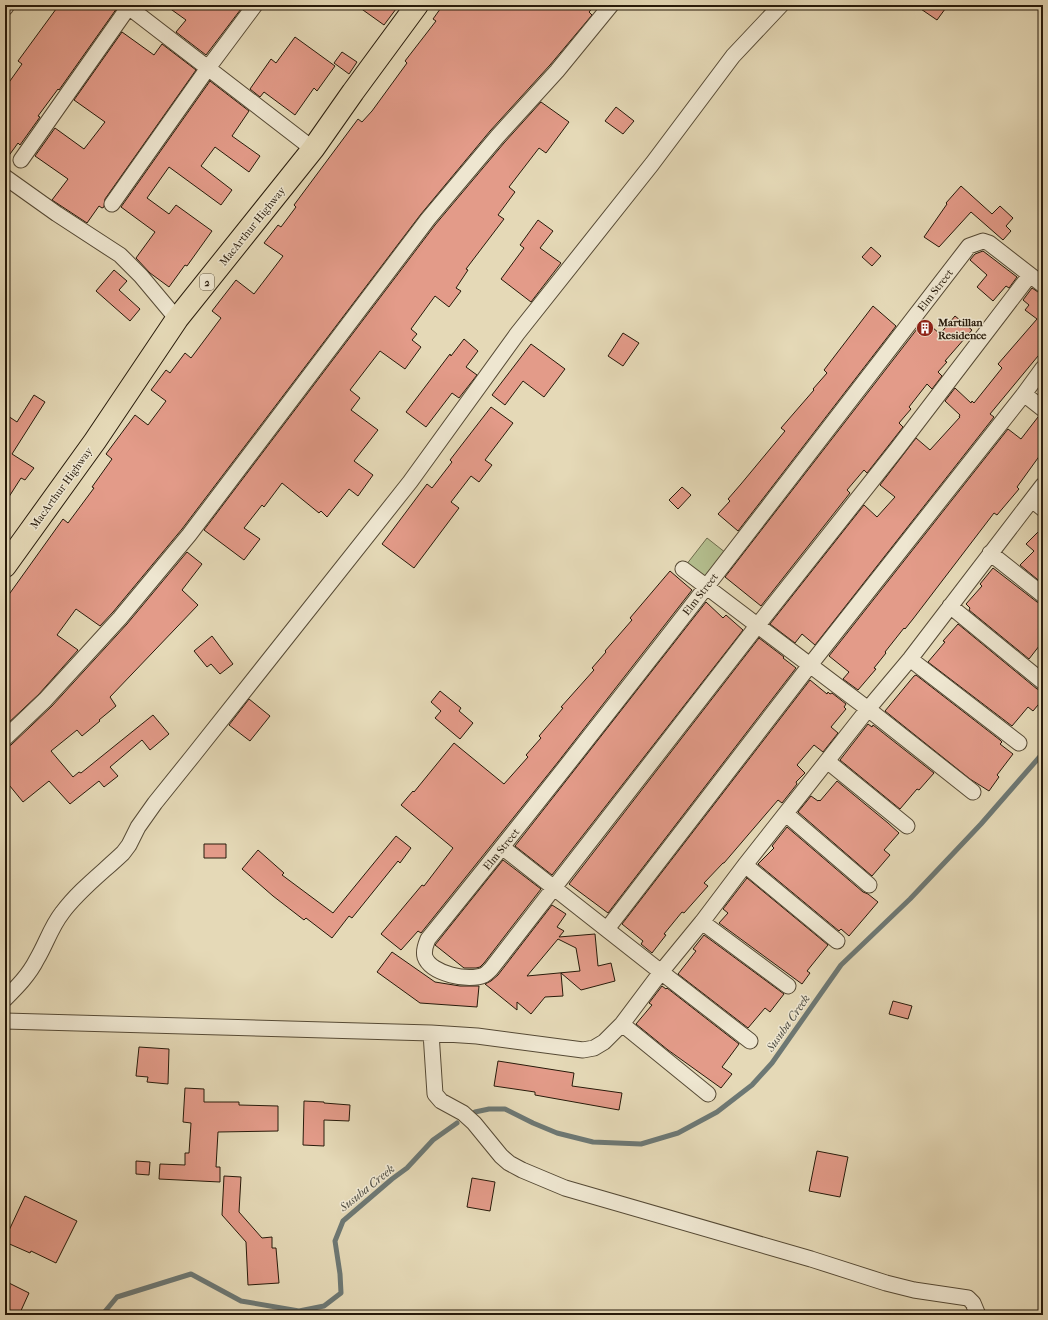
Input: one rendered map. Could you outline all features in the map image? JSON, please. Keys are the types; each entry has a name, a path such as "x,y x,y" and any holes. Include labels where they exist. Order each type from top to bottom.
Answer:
{"highway":[{"name":"MacArthur Highway","path":"5,566 95,440 177,319 313,149 417,5"}],"street":[{"path":"112,204 208,68 255,5"},
{"path":"5,738 45,700 120,618 189,535 428,219 496,137 557,70 611,5"},
{"path":"5,1000 25,979 37,959 53,926 74,897 123,853 155,802 410,482 517,334 652,164 733,56 781,5"},
{"path":"21,160 128,6 313,149"},
{"path":"5,178 120,255 177,319"},
{"name":"Elm Street","path":"554,887 491,969 484,975 466,977 442,973 425,957 424,949 428,939 706,587 969,246 983,241 989,243 1030,275"},
{"path":"554,887 897,449 1030,275 1043,285"},
{"path":"607,929 810,665 1043,368"},
{"path":"1024,394 1043,410"},
{"path":"5,1021 431,1033 477,1036 582,1050 594,1048 604,1042 622,1024 826,761 910,660 990,553 1037,504 1043,485"},
{"path":"990,553 1043,595"},
{"path":"683,569 868,709 973,792"},
{"path":"950,606 1043,682"},
{"path":"910,660 1019,742"},
{"path":"826,761 907,826"},
{"path":"786,814 869,885"},
{"path":"502,847 750,1041"},
{"path":"745,865 837,941"},
{"path":"702,922 788,986"},
{"path":"622,1024 708,1094"},
{"path":"431,1033 435,1094 441,1101 463,1113 474,1123 501,1156 509,1163 522,1170 565,1188 811,1259 886,1283 914,1290 968,1298 974,1303 978,1315"}],"green space":[{"path":"707,538 726,553 706,580 686,565"}],"building":[{"path":"59,5 113,5 117,8 59,90 58,89 38,116 40,117 20,145 18,143 5,161 5,88 22,64 18,61"},
{"path":"165,5 244,5 206,55 176,32 186,20"},
{"path":"356,5 399,5 384,25"},
{"path":"443,5 595,5 589,12 592,15 550,65 490,131 421,214 182,529 113,612 100,626 76,609 57,635 78,650 39,694 5,726 5,706 9,700 5,697 5,600 63,519 68,523 94,488 92,487 112,459 106,454 135,415 148,425 166,401 151,390 166,370 170,373 185,353 191,358 221,318 212,311 236,280 254,294 283,256 264,243 278,225 281,227 296,207 294,205 358,119 362,122 372,111 407,63 405,61 436,21 433,19"},
{"path":"915,5 948,5 937,20"},
{"path":"122,32 154,55 162,44 196,70 105,199 104,207 102,208 99,206 87,223 52,200 68,179 35,156 55,128 84,149 105,122 74,100"},
{"path":"295,37 335,66 317,91 314,88 295,115 264,92 260,97 250,89 271,59 276,63"},
{"path":"342,52 357,62 349,74 334,63"},
{"path":"210,81 249,111 232,136 260,156 249,172 215,147 201,166 232,190 221,205 169,167 147,198 169,214 176,205 212,231 187,266 185,265 169,287 150,273 136,258 155,232 121,207"},
{"path":"541,102 569,122 546,153 539,148 509,187 515,192 498,215 504,219 466,269 468,270 456,288 461,291 449,307 435,296 411,329 417,334 412,340 421,347 405,369 380,351 350,390 360,398 351,410 378,430 354,461 373,475 358,496 349,489 327,517 321,511 319,513 282,483 264,507 262,505 244,528 260,539 244,560 204,530 435,225 504,143"},
{"path":"616,107 634,121 623,134 605,121"},
{"path":"961,186 992,214 1000,206 1013,218 1006,226 1011,231 1003,240 971,212 939,247 924,237 947,204 946,203"},
{"path":"538,220 553,231 540,248 561,263 531,302 501,279 524,248 520,245"},
{"path":"871,247 881,256 872,266 862,257"},
{"path":"983,251 1017,277 1009,288 1006,286 993,301 977,287 987,275 970,260 975,254"},
{"path":"114,270 127,281 119,290 140,309 130,321 96,291"},
{"path":"1032,288 1043,294 1043,350 990,414 994,417 815,645 802,634 795,643 770,624 864,505 877,517 895,497 880,485 916,438 930,450 960,417 960,415 945,401 955,388 971,403 972,401 974,403 1002,368 998,364 1037,319 1025,310 1029,305 1023,300"},
{"path":"873,306 896,326 738,531 718,514 730,501 728,499 785,431 781,428 827,373 824,370"},
{"path":"955,316 972,330 945,361 947,362 938,372 942,376 932,389 927,384 909,407 911,409 899,423 903,427 867,473 864,470 847,490 850,493 761,606 725,577 924,320 940,334"},
{"path":"623,333 639,343 623,366 608,356"},
{"path":"464,339 478,351 466,367 477,375 459,398 452,393 426,427 406,412 450,354 451,356"},
{"path":"531,344 565,369 544,397 523,381 505,405 492,395"},
{"path":"34,395 45,402 12,454 34,468 25,480 21,478 5,503 5,414 17,422"},
{"path":"491,407 513,423 485,460 492,465 479,482 471,476 451,502 459,508 414,568 382,544 427,484 432,488 452,462 450,460"},
{"path":"1038,417 1043,418 1043,451 1017,487 1019,489 997,515 994,513 913,619 885,652 886,653 874,668 876,669 858,690 843,679 849,672 829,656 1008,429 1021,439"},
{"path":"682,487 691,495 678,509 669,500"},
{"path":"1043,527 1043,584 1020,565 1034,551 1026,544"},
{"path":"187,552 202,564 182,590 198,605 110,697 116,706 82,736 77,730 51,751 73,777 79,772 81,773 153,715 169,734 150,750 142,740 110,767 118,776 104,787 99,781 70,804 49,781 23,802 5,780 5,747 11,745 52,706 127,624"},
{"path":"993,568 1037,602 1043,604 1043,641 1029,659 969,610 970,608 966,604 982,586 980,584"},
{"path":"670,571 692,590 558,762 421,933 418,931 401,950 381,934 422,885 424,886 453,848 401,805 413,791 414,792 454,743 504,784 528,757 526,755 541,738 539,736 563,708 561,707 594,670 592,668 632,620 630,618"},
{"path":"706,602 723,618 726,615 743,630 552,875 515,846"},
{"path":"958,624 1037,689 1043,691 1043,699 1033,711 1028,707 1012,726 928,662 945,642 943,641"},
{"path":"212,636 233,664 220,674 211,664 207,667 194,651"},
{"path":"759,638 796,668 608,913 569,884"},
{"path":"916,675 1000,740 1002,742 1000,744 1013,754 997,775 999,777 989,791 970,779 885,711"},
{"path":"810,680 827,694 828,692 830,694 832,693 846,704 844,707 846,709 831,727 838,733 823,752 814,745 797,765 805,773 796,782 797,784 782,803 778,800 724,863 704,883 708,886 684,913 682,912 664,934 666,935 652,953 641,944 643,941 622,924"},
{"path":"440,691 461,708 459,711 473,723 460,739 435,718 441,711 431,702"},
{"path":"249,699 270,716 250,741 229,725"},
{"path":"868,724 872,727 873,725 934,773 919,790 917,789 900,809 840,760"},
{"path":"837,781 899,833 884,850 890,855 872,876 798,812 811,796 820,801"},
{"path":"787,827 863,892 878,902 849,936 841,929 839,931 758,864 774,848 772,846"},
{"path":"396,836 411,848 400,863 398,861 352,918 349,916 332,938 306,918 304,920 242,869 258,850 284,873 282,875 333,913"},
{"path":"204,844 226,844 226,858 204,858"},
{"path":"503,860 541,889 484,963 480,967 476,968 464,968 435,945"},
{"path":"747,878 828,945 807,971 810,973 802,984 719,923 728,913 723,909"},
{"path":"552,905 566,914 557,927 564,931 559,937 595,934 598,966 611,963 615,981 581,990 561,973 563,996 545,997 531,1014 517,1002 517,1010 485,984 498,975","holes":["558,939 576,948 580,971 527,976"]},
{"path":"704,935 784,994 770,1012 765,1008 748,1028 678,974 696,951 693,949"},
{"path":"392,952 435,982 460,986 479,986 477,1007 420,1003 377,972"},
{"path":"662,986 666,989 667,988 739,1044 722,1067 732,1074 721,1088 668,1050 636,1024 652,1005 649,1003"},
{"path":"893,1001 912,1006 908,1019 889,1014"},
{"path":"139,1047 169,1049 168,1084 147,1082 148,1077 136,1076"},
{"path":"498,1061 574,1073 572,1086 622,1093 619,1110 535,1095 535,1092 494,1086"},
{"path":"185,1088 204,1089 204,1102 239,1102 239,1105 278,1106 278,1131 218,1132 216,1167 220,1167 220,1182 159,1179 160,1164 185,1165 185,1153 189,1153 191,1123 183,1122"},
{"path":"304,1101 350,1105 349,1121 324,1120 324,1146 303,1145"},
{"path":"817,1151 848,1157 840,1197 809,1191"},
{"path":"136,1161 150,1162 149,1175 136,1174"},
{"path":"224,1176 241,1177 239,1212 262,1238 272,1237 272,1248 276,1248 279,1283 248,1285 246,1242 222,1215"},
{"path":"472,1178 495,1182 490,1211 467,1207"},
{"path":"25,1196 77,1221 56,1263 31,1251 30,1253 5,1242"},
{"path":"5,1281 29,1293 19,1315 5,1315"}],"waterway":[{"name":"Susuba Creek","path":"475,1112 489,1109 505,1109 557,1133 593,1142 641,1144 678,1133 717,1112 752,1085 772,1063 841,965 910,899 981,824 1043,753"},
{"name":"Susuba Creek","path":"102,1315 117,1297 191,1274 241,1301 299,1311 324,1306 341,1293 335,1241 343,1221 407,1168 433,1140 457,1123"}],"place":[{"name":"Martillan Residence","path":"925,328"}]}
